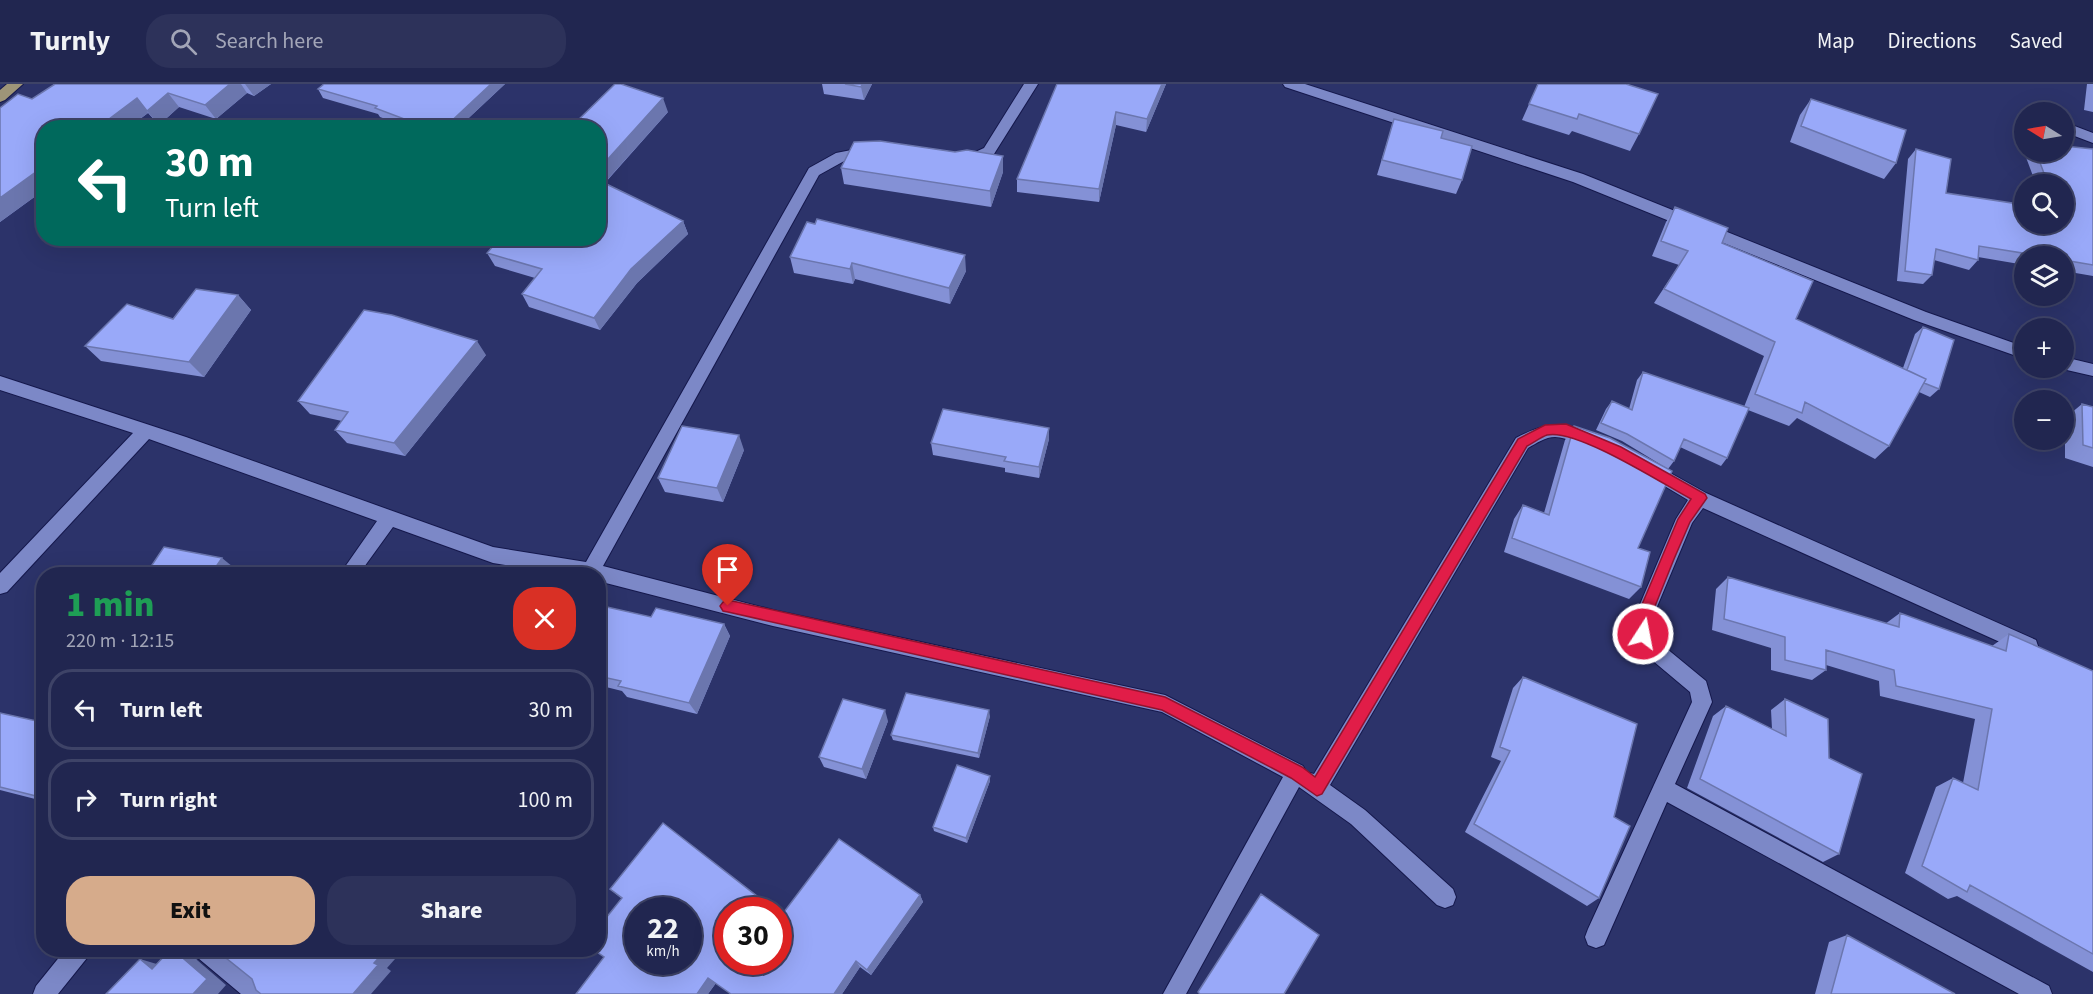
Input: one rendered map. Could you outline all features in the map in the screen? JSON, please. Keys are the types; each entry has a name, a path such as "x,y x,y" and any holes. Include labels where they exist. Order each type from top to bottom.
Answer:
{"main road":[{"path":"0,97 16,84"}],"street":[{"path":"947,160 974,159 989,151 1031,84"},
{"path":"1290,84 1578,178 1909,312 2014,349"},
{"path":"2074,131 2093,138"},
{"path":"593,567 814,172 833,158 854,151 883,150"},
{"path":"2074,365 2093,370"},
{"path":"0,383 146,431 493,555 571,567"},
{"path":"1317,788 1522,443 1545,430 1566,429 1606,447"},
{"path":"0,586 146,431"},
{"path":"1635,461 1700,498 2040,651"},
{"path":"1596,937 1702,702 1699,687 1647,644 1642,621 1685,519 1700,498"},
{"path":"354,567 390,517"},
{"path":"606,574 773,618 1165,704 1296,773 1358,817 1445,897"},
{"path":"1174,994 1296,773"},
{"path":"1664,789 2041,994"},
{"path":"44,994 73,957"},
{"path":"214,957 258,994"}],"building":[{"path":"55,84 230,84 205,105 168,93 147,111 137,98 108,120 36,120 36,172 0,198 0,108 18,94 32,99"},
{"path":"324,84 491,84 453,120 407,120 375,108 377,106 318,89"},
{"path":"615,84 663,98 606,161 606,120 578,120"},
{"path":"845,84 862,84 861,87"},
{"path":"1057,84 1162,84 1147,119 1116,112 1099,189 1017,179"},
{"path":"1538,84 1626,84 1658,94 1639,134 1579,114 1577,119 1529,104"},
{"path":"1811,99 1906,130 1896,163 1801,126"},
{"path":"1394,119 1443,131 1441,138 1472,146 1462,180 1382,160"},
{"path":"880,141 955,152 967,150 1003,156 990,191 841,168 854,142"},
{"path":"2074,147 2093,149 2093,265 2074,262 2074,246 2014,246 2014,252 1979,246 1978,260 1936,249 1932,275 1905,271 1916,149 1951,159 1946,193 2014,203 2014,234 2074,234 2074,174 2044,174 2040,162 2074,162"},
{"path":"606,184 683,221 631,269 594,318 522,294 542,269 487,253 493,246 606,246"},
{"path":"1675,207 1728,228 1722,243 1813,281 1796,319 1926,379 1889,446 1805,402 1802,413 1755,394 1775,342 1664,289 1688,251 1661,241"},
{"path":"817,219 965,255 949,288 852,263 850,269 790,257 807,222 815,224"},
{"path":"196,289 238,295 189,362 85,346 127,304 173,319"},
{"path":"364,310 392,315 477,341 394,443 335,430 348,412 298,401"},
{"path":"1923,327 1954,340 1939,389 1924,383 1926,379 1907,370"},
{"path":"1643,372 1749,408 1727,458 1684,439 1674,461 1627,434 1601,423 1612,401 1632,410"},
{"path":"2082,404 2093,407 2093,448 2083,445"},
{"path":"943,409 1049,428 1039,467 1004,461 1006,457 931,443"},
{"path":"682,426 739,435 717,488 658,478"},
{"path":"1574,426 1610,438 1672,471 1638,548 1650,552 1641,587 1512,538 1523,505 1549,515"},
{"path":"164,547 222,558 216,567 151,567"},
{"path":"1728,577 1899,627 1900,613 2006,651 2009,634 2093,671 2093,954 1970,885 1967,892 1922,866 1953,778 1978,790 1992,709 1896,686 1894,670 1826,650 1826,670 1785,660 1785,637 1724,619"},
{"path":"606,607 651,617 656,608 724,624 689,703 618,686 621,681 606,678"},
{"path":"1523,677 1637,724 1614,817 1630,826 1599,898 1474,824 1510,751 1500,747"},
{"path":"906,693 989,710 978,753 891,735"},
{"path":"843,699 885,710 862,769 819,757"},
{"path":"1785,699 1828,719 1829,758 1862,774 1839,854 1700,779 1726,706 1786,736"},
{"path":"0,713 36,721 36,796 0,787"},
{"path":"957,765 990,776 966,838 933,827"},
{"path":"663,823 758,897 714,897 714,975 792,975 792,901 839,839 920,895 867,970 856,961 834,994 731,994 708,978 697,994 576,994 606,957 606,918 622,898 610,889"},
{"path":"1261,894 1319,935 1284,994 1200,994 1198,992"},
{"path":"1847,935 1955,994 1831,994"},
{"path":"163,957 182,957 207,979 193,994 106,994 140,959 152,969"},
{"path":"225,957 380,957 374,963 378,965 353,994 261,994 256,990 252,979"}],"route":[{"path":"728,606 773,618 1097,687 1165,704 1296,773 1317,788 1522,443 1545,430 1566,429 1616,451 1700,498 1685,519 1667,559 1642,621 1643,634"}]}
